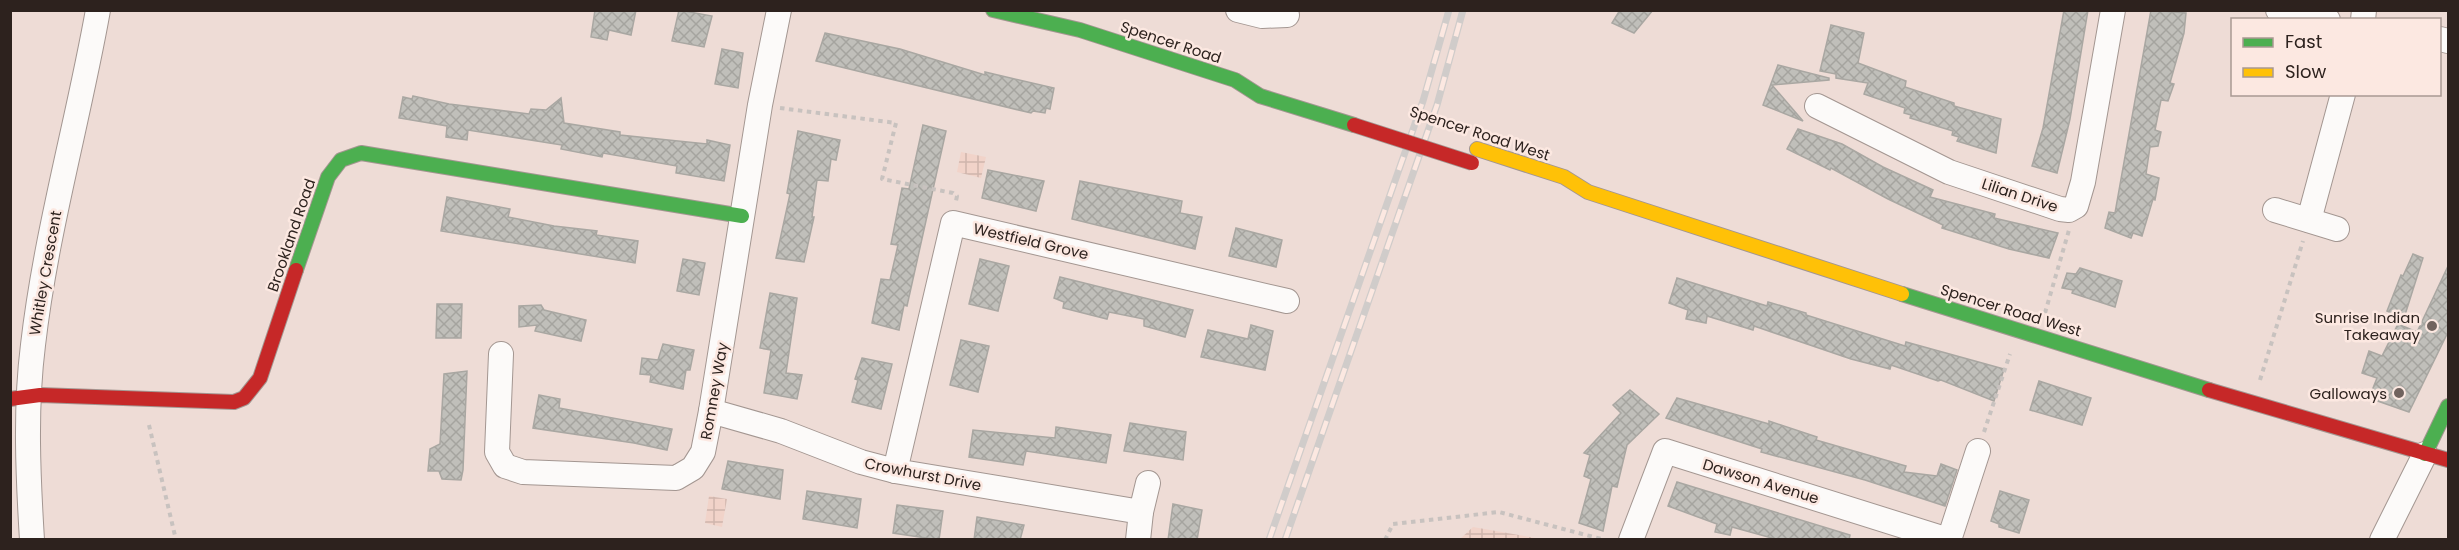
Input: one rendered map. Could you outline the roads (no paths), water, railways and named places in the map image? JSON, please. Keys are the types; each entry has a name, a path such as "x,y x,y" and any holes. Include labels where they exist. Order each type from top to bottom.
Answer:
{"street":[{"name":"Whitley Crescent","path":"32,540 19,397 32,347 46,256 98,10"},
{"name":"Romney Way","path":"501,354 497,452 505,466 523,472 676,478 693,468 703,452 711,411 760,105 779,10"},
{"name":"Spencer Road","path":"993,10 1024,13 1235,80 1265,82"},
{"path":"1238,10 1262,16 1287,15"},
{"name":"Lilian Drive","path":"1817,106 1949,172 2069,210 2076,206 2083,182 2113,10"},
{"path":"2278,10 2318,18"},
{"name":"Spencer Road","path":"1235,80 1260,96 1477,165"},
{"path":"2309,220 2342,96"},
{"name":"Spencer Road West","path":"1471,147 1564,177 1588,192 2018,331 2448,460"},
{"name":"Brookland Road","path":"19,397 143,398 234,402 244,398 260,378 328,177 341,160 361,153 742,216"},
{"name":"Spencer Road West","path":"1558,190 1588,192"},
{"path":"2275,210 2337,229"},
{"name":"Westfield Grove","path":"895,471 953,223 1287,301"},
{"path":"2382,540 2448,406"},
{"name":"Crowhurst Drive","path":"711,411 781,431 861,462 895,471 1141,512"},
{"name":"Dawson Avenue","path":"1631,540 1665,451 1949,540"},
{"path":"1949,540 1977,453"},
{"path":"1138,540 1141,512 1148,483"}],"railway":[{"path":"1269,540 1423,101 1449,10"},
{"path":"1285,540 1437,105 1463,10"}],"place":[{"name":"Sunrise Indian Takeaway","path":"2432,326"},
{"name":"Galloways","path":"2399,393"}]}
